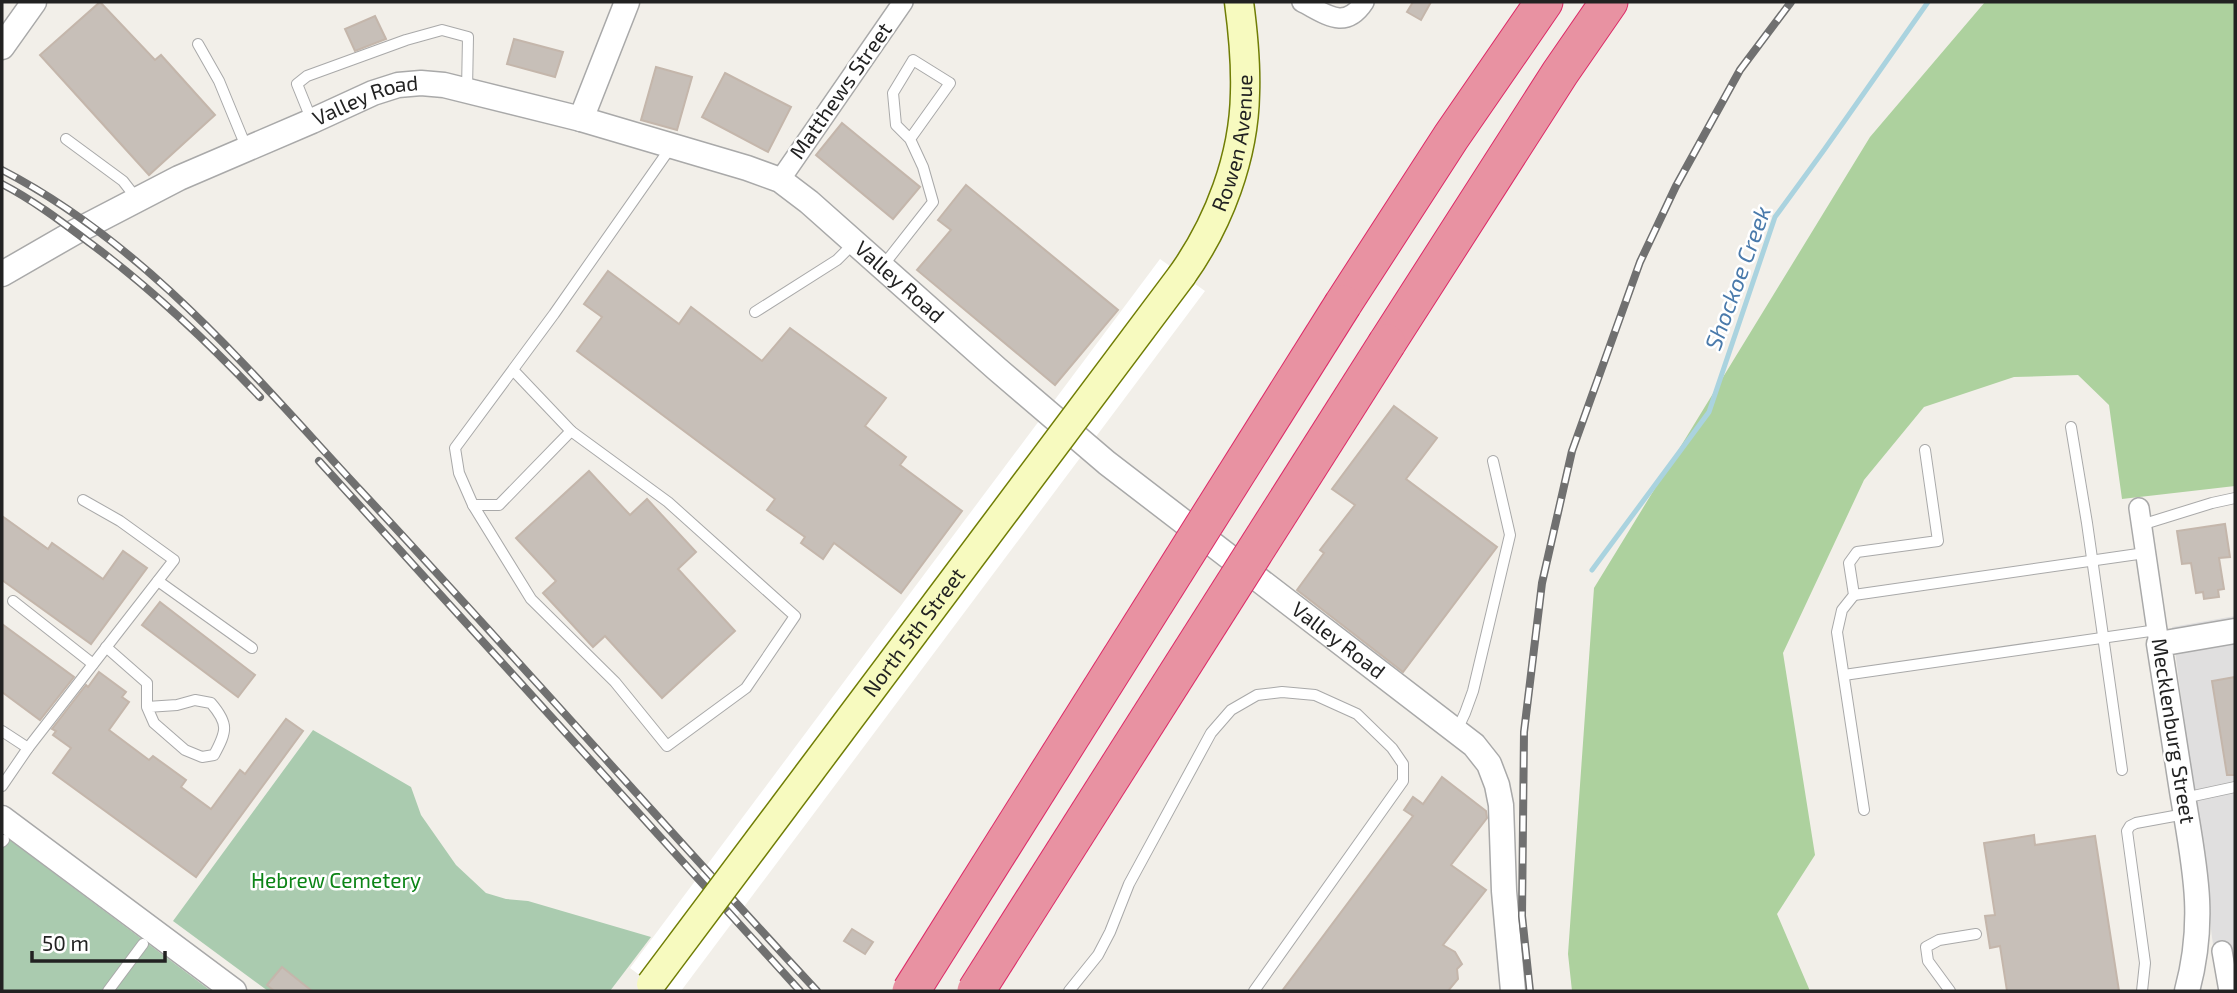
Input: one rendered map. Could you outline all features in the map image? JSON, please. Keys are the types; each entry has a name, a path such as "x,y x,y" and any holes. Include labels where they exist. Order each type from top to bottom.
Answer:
{"highway":[{"path":"911,991 1343,304 1451,137 1544,2"},
{"path":"976,991 1387,343 1608,2"}],"main road":[{"name":"Rowen Avenue","path":"1182,275 1217,214 1240,140 1245,95 1240,2"},
{"name":"North 5th Street","path":"649,988 1182,275"}],"street":[{"path":"2,47 34,2"},
{"path":"581,119 627,2"},
{"name":"Matthews Street","path":"780,180 903,2"},
{"path":"1302,2 1335,18 1343,19 1360,7"},
{"name":"Valley Road","path":"2,274 75,232 179,178 373,93 398,85 444,85 581,119 780,180 809,202 1107,463 1474,745 1489,764 1501,805 1504,891 1513,991"},
{"name":"Mecklenburg Street","path":"2140,517 2199,910 2196,955 2187,991"},
{"path":"2158,637 2235,631"},
{"path":"2,833 234,991"},
{"path":"2196,955 2229,950 2229,991"}],"lane":[{"path":"312,121 297,84 307,76 405,40 442,30 468,37 467,91"},
{"path":"198,44 219,81 247,149"},
{"path":"882,267 933,202 923,167 910,139 896,125 892,93 913,60 950,83 910,139"},
{"path":"66,139 123,181 137,200"},
{"path":"513,370 571,431 668,502 795,616 746,688 667,746 615,682 531,600 473,505 459,473 456,448 671,146"},
{"path":"755,312 837,260 854,243"},
{"path":"2071,427 2122,770"},
{"path":"473,505 499,505 571,431"},
{"path":"1854,595 1849,563 1857,552 1938,541 1925,450"},
{"path":"1457,730 1473,691 1510,535 1493,461"},
{"path":"2140,517 2235,498"},
{"path":"2,786 27,748 174,560 120,521 83,500"},
{"path":"1864,810 1837,632 1842,610 1854,595 2145,553"},
{"path":"158,581 252,648"},
{"path":"13,601 93,664"},
{"path":"1844,676 2103,637 2158,637"},
{"path":"106,647 147,683 147,706 154,723 185,750 202,757 214,755 224,736 224,719 211,703 195,700 177,705 147,706"},
{"path":"1069,991 1098,956 1129,884 1211,733 1231,710 1257,695 1282,692 1315,695 1357,714 1392,748 1404,764 1403,781 1254,991"},
{"path":"2,730 27,748"},
{"path":"2142,991 2145,963 2127,831 2136,823 2235,787"},
{"path":"1950,991 1928,961 1926,947 1939,940 1976,934"},
{"path":"108,991 143,944"}],"shaded area":[{"path":"2235,616 2235,991 2219,991 2172,627"}],"green space":[{"path":"1985,2 2235,2 2235,486 2122,499 2109,405 2078,375 2014,377 1924,407 1864,480 1783,653 1815,855 1777,914 1810,991 1572,991 1568,954 1594,588 1870,137"},
{"name":"Hebrew Cemetery","path":"313,730 411,787 421,815 456,865 486,893 506,899 528,901 651,937 610,991 268,991 173,921"},
{"path":"2,834 211,991 2,991"}],"pier":[{"path":"1160,259 1205,291 681,991 661,991 630,968"}],"building":[{"path":"100,2 155,60 161,55 215,115 149,175 40,55"},
{"path":"1413,2 1431,2 1421,20 1407,12"},
{"path":"375,16 386,39 355,51 345,29"},
{"path":"514,39 563,52 555,77 507,64"},
{"path":"656,67 692,77 677,130 641,120"},
{"path":"725,73 791,107 768,152 702,117"},
{"path":"842,123 920,187 893,219 816,155"},
{"path":"966,185 1118,310 1055,385 917,270 951,230 938,220"},
{"path":"608,271 679,324 691,307 762,361 790,328 886,398 865,426 906,457 900,465 962,511 901,593 834,543 823,559 801,543 805,537 767,510 775,499 577,351 602,317 584,304"},
{"path":"1394,406 1437,438 1406,479 1497,547 1403,672 1297,590 1324,553 1320,550 1355,505 1332,489"},
{"path":"589,471 630,515 647,499 696,552 678,569 735,631 662,698 605,636 593,647 543,593 556,581 516,538"},
{"path":"2,516 48,549 52,543 103,579 123,551 147,568 91,644 2,580"},
{"path":"2225,524 2230,557 2219,558 2224,589 2218,590 2219,597 2204,599 2203,592 2196,593 2191,563 2182,564 2177,531"},
{"path":"160,602 255,675 238,697 142,625"},
{"path":"2,624 74,677 40,720 2,692"},
{"path":"99,672 126,692 122,697 129,702 109,730 149,760 153,756 186,780 181,787 211,809 240,770 245,774 286,719 303,731 196,877 53,773 71,748 53,735 56,731 52,729"},
{"path":"2235,677 2235,775 2227,775 2212,681"},
{"path":"1442,777 1486,811 1487,818 1451,865 1486,890 1443,945 1455,952 1462,964 1457,969 1458,979 1448,991 1282,991 1413,816 1404,810 1413,797 1423,804"},
{"path":"2034,835 2035,845 2095,836 2119,991 2007,991 2000,946 1990,948 1985,916 1995,915 1984,843"},
{"path":"852,929 873,942 865,954 844,941"},
{"path":"282,967 312,991 274,991 267,985"}],"waterway":[{"name":"Shockoe Creek","path":"1592,570 1709,412 1775,217 1928,2"}],"railway":[{"path":"1530,991 1522,916 1524,732 1542,583 1572,451 1640,262 1676,186 1740,70 1791,2"},
{"path":"2,170 55,201 104,235 151,274 238,358 817,991"},
{"path":"2,184 58,219 157,297 260,397"},
{"path":"319,461 800,991"}]}
